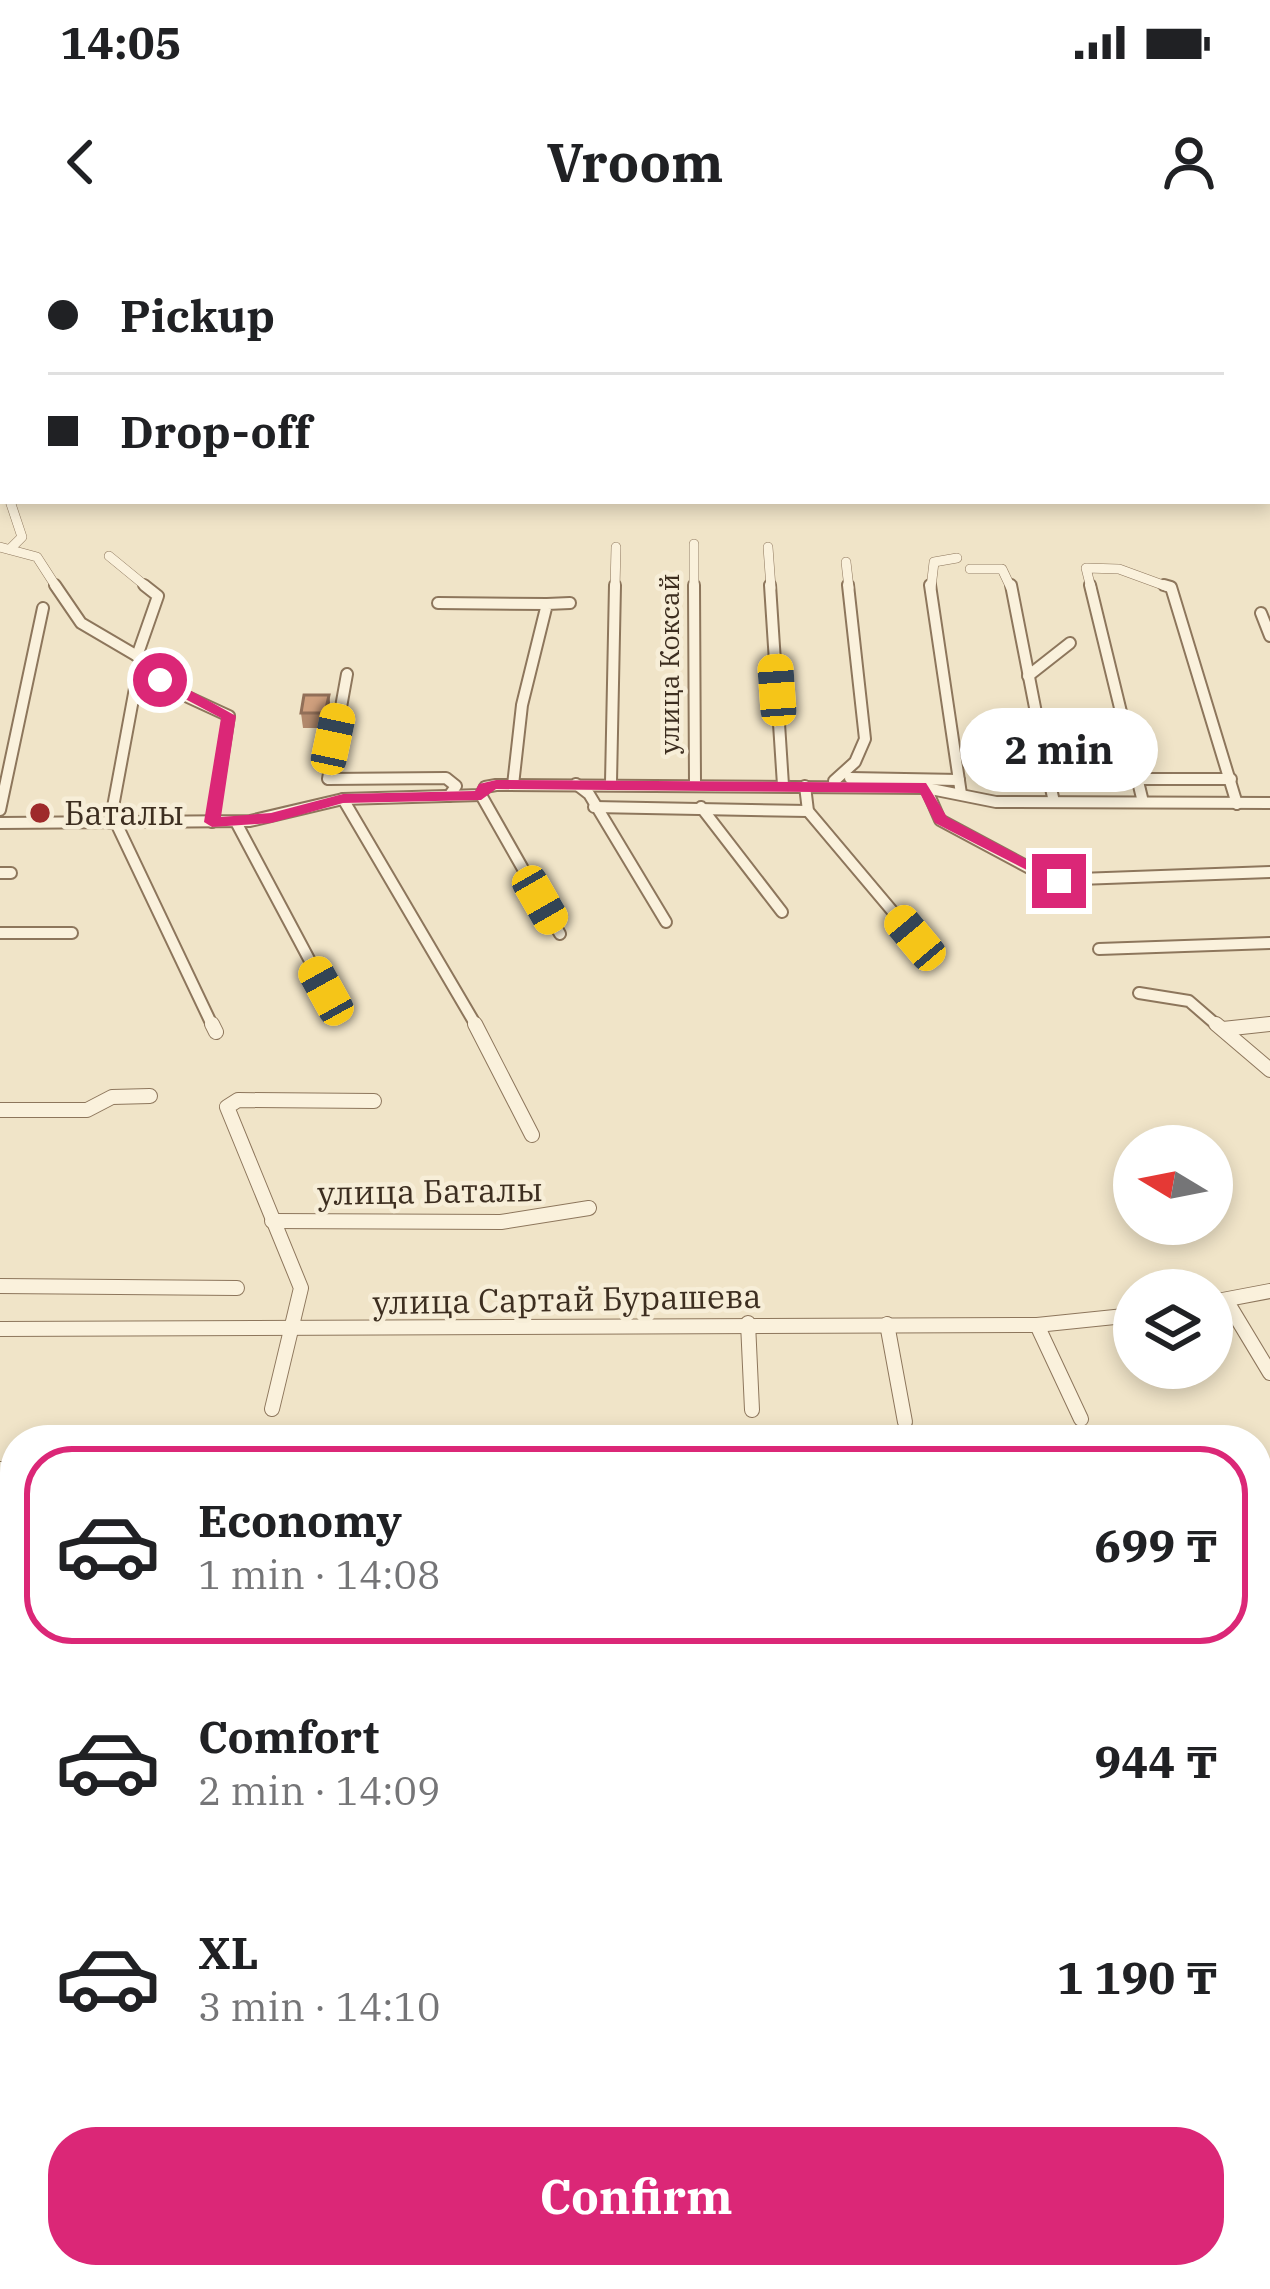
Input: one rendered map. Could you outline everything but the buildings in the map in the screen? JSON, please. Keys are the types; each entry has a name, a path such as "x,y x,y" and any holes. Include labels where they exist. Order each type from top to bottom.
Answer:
{"street":[{"path":"6,548 22,536 11,504"},
{"name":"улица Коксай","path":"694,544 695,784"},
{"path":"768,547 783,785"},
{"path":"6,548 37,557 53,574 82,623 137,656 164,686 229,716 212,822"},
{"path":"611,782 616,548"},
{"path":"109,556 158,596 137,656"},
{"path":"957,558 934,562 929,576 960,787"},
{"path":"831,784 855,762 865,739 847,562"},
{"path":"1143,802 1086,568 1119,569 1171,587 1237,804"},
{"path":"970,569 1002,569 1010,576 1054,802"},
{"path":"438,603 570,603"},
{"path":"513,785 522,705 547,604"},
{"path":"0,810 43,608"},
{"path":"1261,614 1270,636"},
{"path":"1028,676 1070,643"},
{"path":"1025,659 1054,660"},
{"path":"347,674 328,779 446,778 456,787 448,796"},
{"path":"136,683 113,823 216,1032"},
{"path":"1049,779 1231,779"},
{"path":"576,784 590,794 666,922"},
{"path":"831,784 960,787"},
{"path":"481,795 485,787 513,785 831,784 960,787 996,802 1270,803"},
{"path":"806,785 808,811 915,938"},
{"path":"926,788 940,820 1052,880 1270,872"},
{"path":"0,823 236,821 343,799 481,795"},
{"path":"481,795 560,934"},
{"path":"343,799 485,1040 532,1135"},
{"path":"594,807 808,811"},
{"path":"701,807 782,912"},
{"path":"236,821 326,991"},
{"path":"0,933 72,932"},
{"path":"1099,949 1270,943"},
{"path":"1139,993 1189,1001 1270,1070"},
{"path":"1222,1029 1270,1024"},
{"path":"0,1110 88,1110 112,1097 150,1096"},
{"path":"272,1409 301,1288 228,1105 238,1100 374,1101"},
{"name":"улица Баталы","path":"272,1221 516,1221 589,1208"},
{"path":"0,1286 237,1288"},
{"path":"1233,1298 1270,1291"},
{"name":"улица Сартай Бурашева","path":"0,1329 1037,1325 1113,1317"},
{"path":"1233,1321 1270,1373"},
{"path":"748,1323 752,1411"},
{"path":"887,1324 905,1422"},
{"path":"1037,1325 1081,1419"}],"place":[{"name":"Баталы","path":"40,813"}],"route":[{"path":"160,680 229,716 212,822 271,818 343,799 481,795 485,787 496,785 611,782 926,788 940,820 989,842 1025,868 1059,881"}]}
